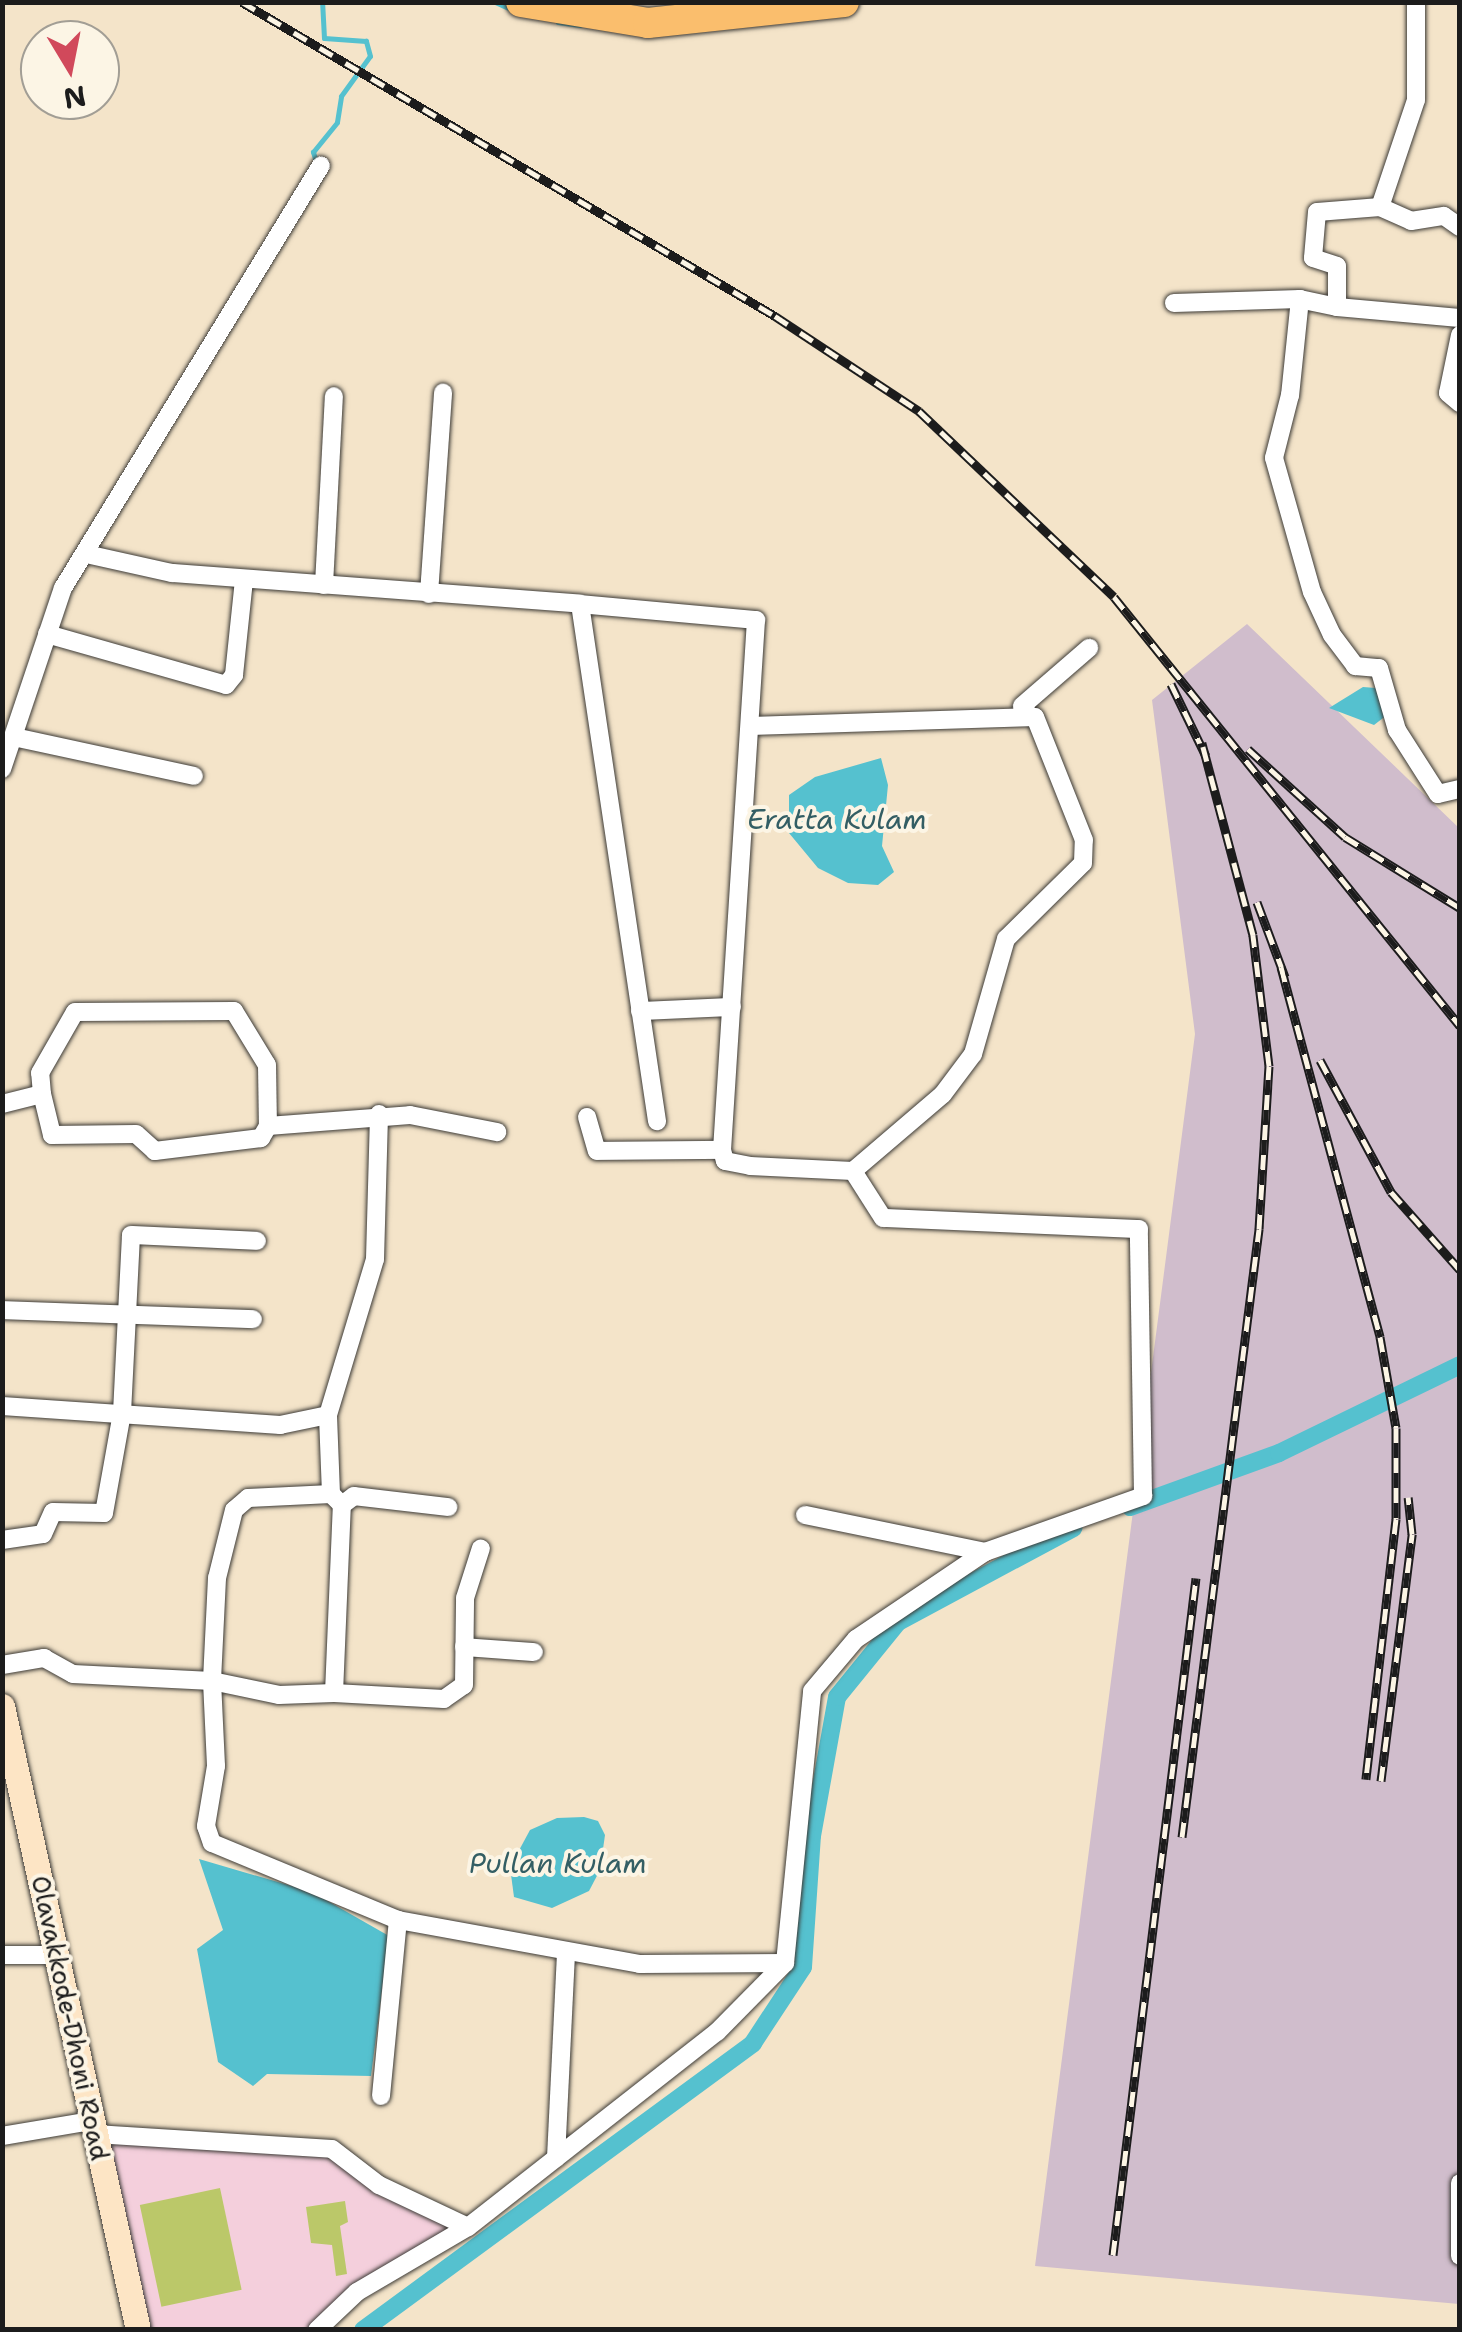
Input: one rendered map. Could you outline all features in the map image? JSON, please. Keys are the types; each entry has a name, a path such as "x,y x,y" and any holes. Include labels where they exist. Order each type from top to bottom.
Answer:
{"highway":[{"path":"521,2 603,11 744,18 844,2"}],"main road":[{"name":"Olavakkode-Dhoni Road","path":"2,1706 138,2330"}],"street":[{"path":"1380,207 1416,100 1416,2"},
{"path":"2,769 63,588 321,166"},
{"path":"1337,306 1337,266 1312,258 1318,212 1380,207 1410,220 1444,216 1460,227"},
{"path":"1300,299 1290,395 1274,458 1312,592 1355,666 1379,668 1397,730 1438,794 1460,789"},
{"path":"1174,304 1300,299 1460,318"},
{"path":"1460,336 1448,392 1460,403"},
{"path":"429,594 443,392"},
{"path":"324,585 334,396"},
{"path":"86,554 244,580 756,620 722,1150 725,1161 750,1166 853,1171 943,1094 985,1024 1006,939 1082,864 1081,830 1022,706 1089,648"},
{"path":"47,634 226,685 234,675 244,580"},
{"path":"580,604 656,1120"},
{"path":"750,726 1029,715"},
{"path":"14,737 194,776"},
{"path":"640,1011 732,1007"},
{"path":"234,1011 267,1065 268,1126 261,1138 155,1151 136,1134 52,1135 42,1094 40,1072 75,1012 234,1011"},
{"path":"2,1104 42,1094"},
{"path":"268,1126 379,1114 497,1132"},
{"path":"334,1693 336,1500 328,1415 375,1259 379,1114"},
{"path":"586,1117 597,1150 722,1150"},
{"path":"317,2330 357,2292 468,2227 717,2032 785,1962 812,1691 856,1639 985,1552 1143,1496 1139,1228 883,1218 853,1171"},
{"path":"2,1540 44,1534 53,1512 104,1513 122,1412 131,1314 131,1235 257,1241"},
{"path":"2,1310 253,1319"},
{"path":"2,1406 280,1426 328,1415"},
{"path":"448,1507 354,1496 336,1500 248,1498 234,1510 217,1578 212,1681 216,1766 206,1826 212,1843 398,1920 640,1964 785,1962"},
{"path":"805,1515 985,1552"},
{"path":"2,1665 44,1658 73,1674 212,1681 279,1695 334,1693 444,1700 464,1685 464,1598 481,1548"},
{"path":"464,1647 534,1652"},
{"path":"380,2096 398,1920"},
{"path":"556,2158 566,1952"},
{"path":"2,1955 56,1955"},
{"path":"2,2136 94,2127 332,2149 379,2185 468,2227"},
{"path":"1460,2183 1460,2256"}],"shaded area":[{"path":"1247,624 1459,828 1459,2304 1035,2266 1195,1034 1152,700"},
{"path":"95,2134 332,2149 468,2227 317,2329 138,2329"}],"green space":[{"path":"220,2188 242,2290 161,2307 140,2205"},
{"path":"345,2201 348,2222 340,2226 347,2274 336,2276 332,2245 311,2243 306,2207"}],"water":[{"path":"1363,687 1376,688 1387,715 1374,725 1329,708"},
{"name":"Eratta Kulam","path":"881,758 888,785 882,846 894,872 878,885 848,883 818,868 789,833 789,795 815,777"},
{"name":"Pullan Kulam","path":"557,1818 598,1821 605,1835 600,1870 589,1891 552,1908 514,1897 510,1867 530,1830"},
{"path":"199,1859 312,1892 389,1936 371,2076 267,2074 253,2086 218,2062 197,1949 223,1930"}],"waterway":[{"path":"317,165 313,152 337,122 341,96 370,56 366,41 324,38 322,2"},
{"path":"495,2 511,9"},
{"path":"558,22 580,25"},
{"path":"1130,1507 1279,1453 1460,1365"},
{"path":"363,2330 753,2043 803,1967 812,1836 837,1697 898,1622 1073,1528"}],"railway":[{"path":"242,2 775,316 919,411 1114,597 1460,1026"},
{"path":"1171,684 1206,756"},
{"path":"1182,1837 1259,1229 1269,1066 1253,935 1202,743"},
{"path":"1248,749 1345,837 1460,908"},
{"path":"1257,902 1285,977"},
{"path":"1281,967 1380,1337 1396,1428 1396,1519 1366,1779"},
{"path":"1320,1060 1391,1192 1460,1270"},
{"path":"1381,1781 1412,1534 1408,1497"},
{"path":"1113,2255 1196,1578"}]}
